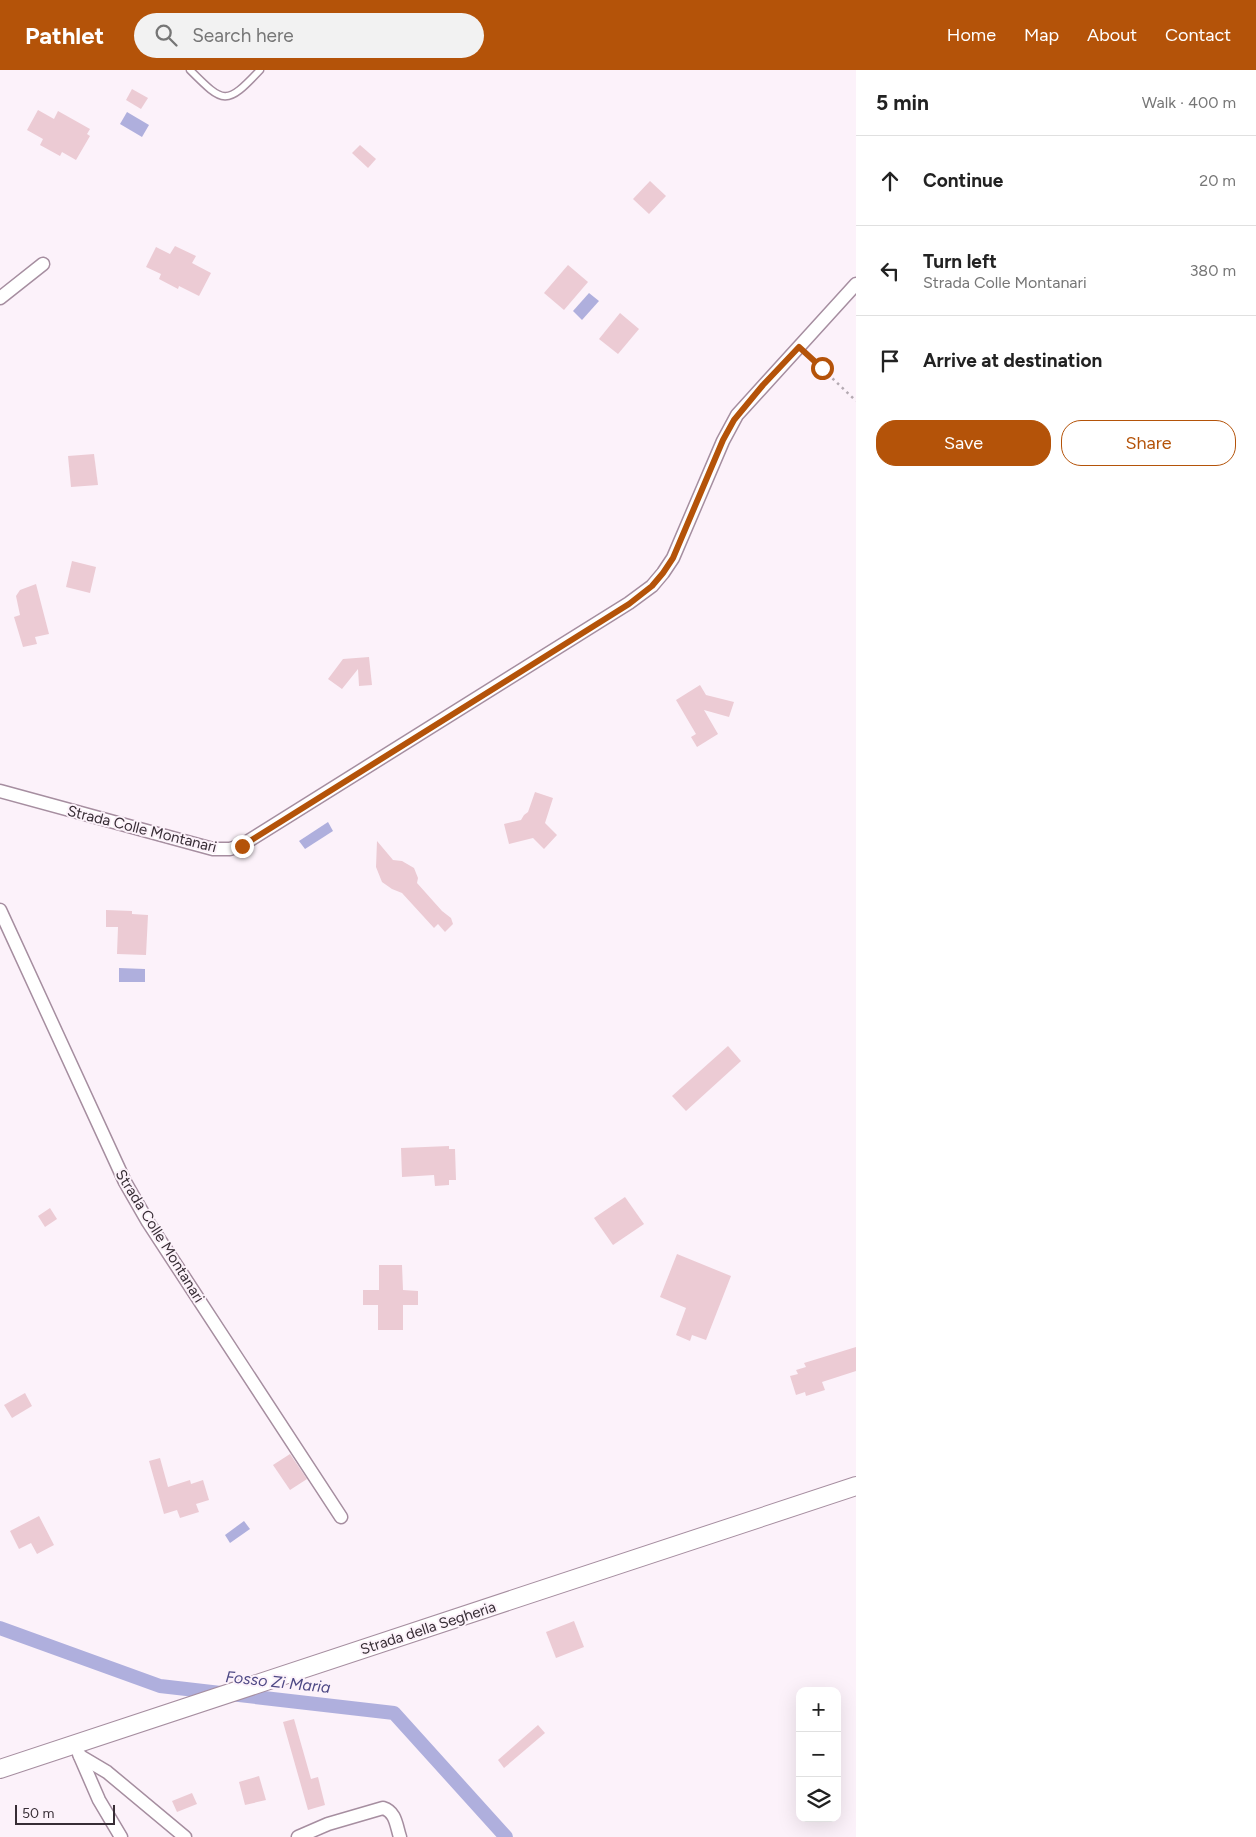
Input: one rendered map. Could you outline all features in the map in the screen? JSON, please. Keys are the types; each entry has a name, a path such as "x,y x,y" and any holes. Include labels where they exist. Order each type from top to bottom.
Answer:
{"main road":[{"name":"Strada della Segheria","path":"0,1769 77,1750 206,1702 856,1486"}],"street":[{"path":"0,298 43,264"},
{"name":"Strada Colle Montanari","path":"0,791 213,849 230,850 242,846 629,604 652,586 676,553 731,425 742,409 856,284"},
{"name":"Strada Colle Montanari","path":"0,910 124,1182 148,1222 341,1517"},
{"path":"77,1750 99,1800 121,1837"},
{"path":"77,1750 107,1772 185,1837"},
{"path":"298,1837 321,1826 383,1808 393,1814 400,1837"}],"lane":[{"path":"190,70 212,91 224,96 237,93 260,70"}],"path":[{"path":"799,347 856,401"}],"water":[{"path":"127,112 149,125 142,137 120,124"},
{"path":"589,293 599,301 582,320 573,311"},
{"path":"328,822 333,831 305,849 299,841"},
{"path":"119,968 145,969 145,982 119,982"},
{"path":"244,1521 250,1529 230,1543 225,1535"}],"building":[{"path":"132,89 148,98 141,109 126,100"},
{"path":"38,110 54,119 58,111 90,129 87,134 90,136 76,160 62,152 60,156 40,145 43,139 27,130"},
{"path":"360,145 376,159 368,168 352,153"},
{"path":"650,181 666,196 649,214 633,199"},
{"path":"175,246 196,256 192,263 211,273 199,296 179,286 178,289 159,279 161,274 146,267 156,247 170,254"},
{"path":"568,265 588,282 564,310 544,293"},
{"path":"620,313 639,329 618,354 599,339"},
{"path":"94,454 98,485 71,487 68,456"},
{"path":"72,561 96,567 90,593 66,587"},
{"path":"36,584 49,634 35,637 37,644 23,647 14,617 20,615 16,596 20,590"},
{"path":"369,657 372,685 359,686 358,669 342,689 328,679 343,659"},
{"path":"700,685 706,695 734,702 729,717 704,710 718,734 697,747 691,737 696,734 676,700"},
{"path":"535,792 553,798 545,823 557,835 544,849 533,838 509,844 504,824 521,820 528,812"},
{"path":"377,841 393,860 402,861 414,868 418,878 417,883 442,911 451,918 453,924 445,932 438,924 434,928 402,893 382,882 376,867"},
{"path":"106,910 132,911 132,914 148,915 146,955 117,954 118,927 106,927"},
{"path":"728,1046 741,1061 686,1111 672,1096"},
{"path":"449,1146 449,1149 455,1149 456,1180 449,1180 449,1185 435,1186 434,1175 402,1177 401,1148"},
{"path":"625,1197 644,1224 613,1245 594,1218"},
{"path":"50,1208 57,1219 45,1227 38,1216"},
{"path":"677,1254 731,1276 706,1340 692,1335 690,1341 676,1335 686,1308 660,1297"},
{"path":"379,1265 402,1265 403,1290 418,1291 418,1305 403,1305 403,1330 378,1330 378,1305 363,1305 363,1290 379,1290"},
{"path":"856,1347 856,1371 822,1382 825,1390 806,1396 805,1392 796,1395 790,1376 798,1374 796,1370 806,1367 804,1363"},
{"path":"25,1393 32,1406 12,1418 4,1405"},
{"path":"290,1454 307,1479 290,1490 273,1465"},
{"path":"160,1458 168,1487 190,1480 191,1484 203,1480 209,1500 196,1504 199,1512 180,1518 177,1510 164,1514 149,1461"},
{"path":"39,1516 54,1545 37,1554 31,1543 19,1549 10,1531"},
{"path":"574,1621 584,1647 556,1658 546,1632"},
{"path":"294,1719 311,1779 318,1777 325,1805 308,1810 283,1722"},
{"path":"538,1725 545,1733 504,1768 498,1760"},
{"path":"259,1776 266,1800 245,1805 239,1782"},
{"path":"192,1793 197,1804 177,1812 172,1801"}],"waterway":[{"name":"Fosso Zi Maria","path":"0,1628 160,1686 394,1713 506,1837"}],"route":[{"path":"242,846 629,604 645,592 663,573 676,553 723,440 742,409 799,347 822,368"}]}
